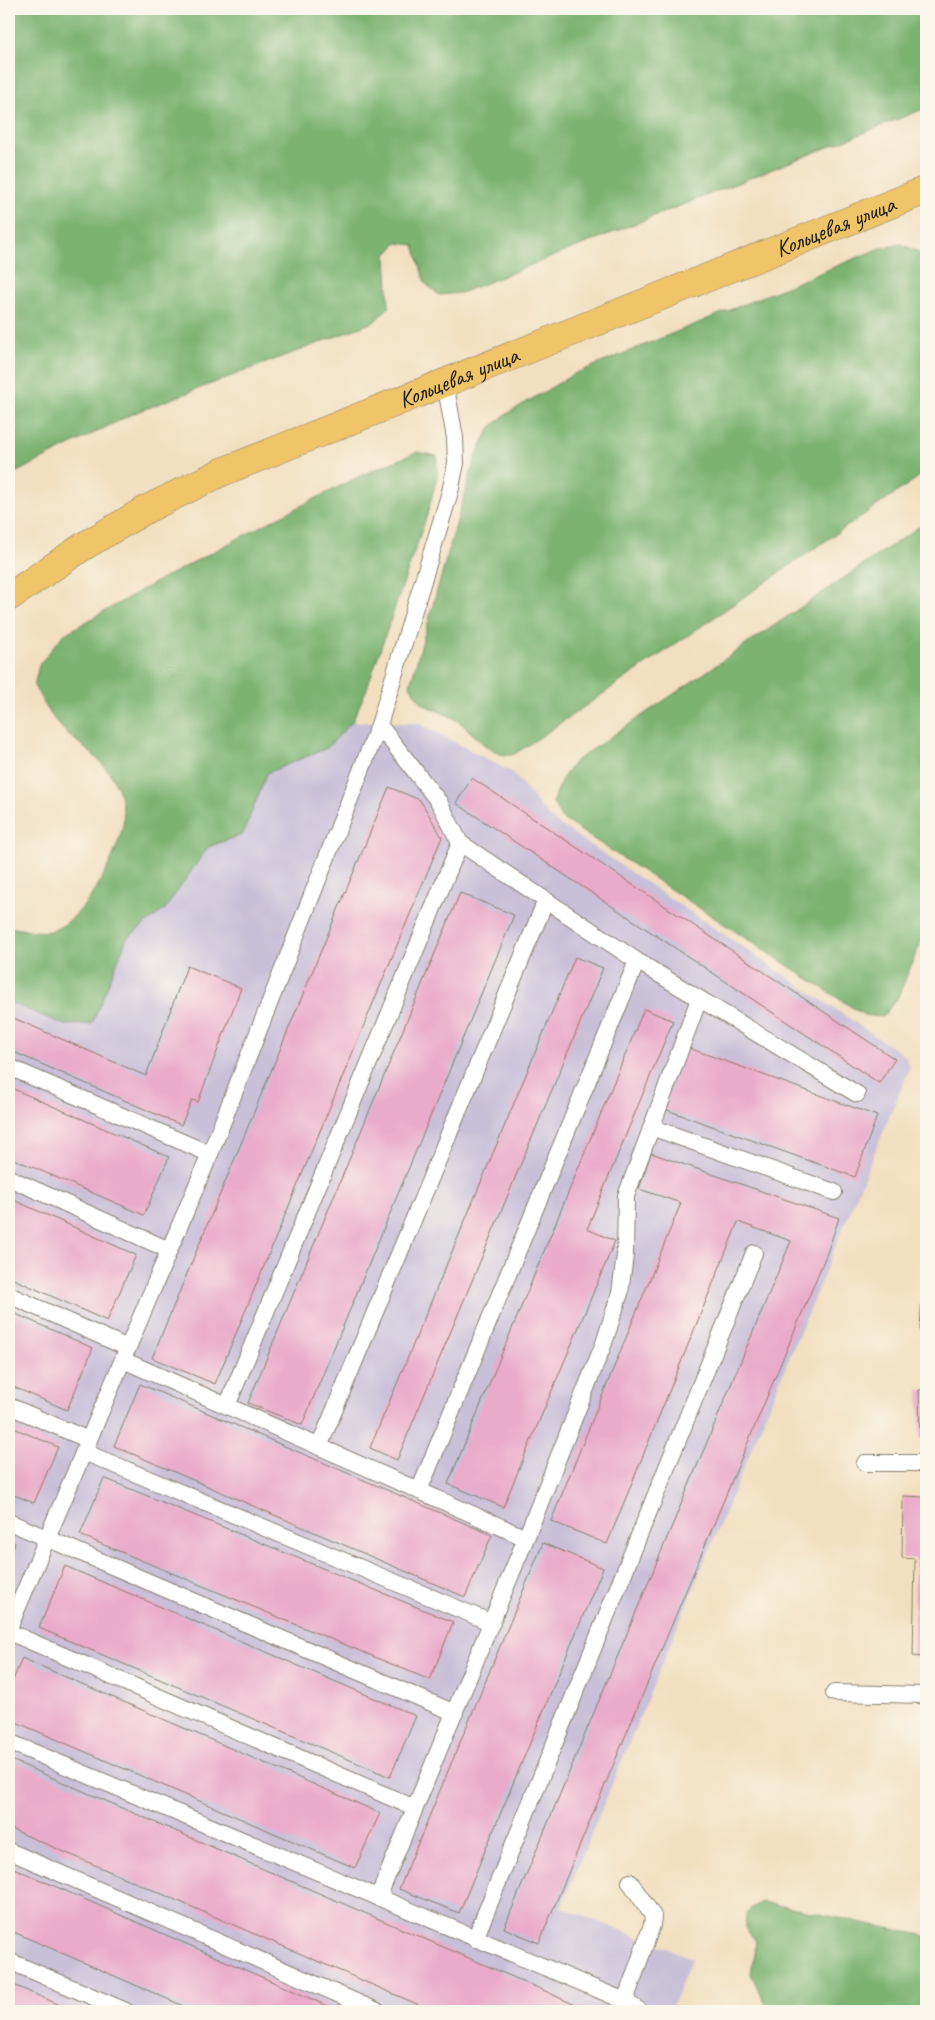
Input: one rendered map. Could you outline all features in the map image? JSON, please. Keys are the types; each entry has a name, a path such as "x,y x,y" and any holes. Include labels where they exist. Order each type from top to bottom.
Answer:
{"highway":[{"name":"Кольцевая улица","path":"9,597 92,542 147,509 222,472 926,190"}],"lane":[{"path":"9,1628 210,1154 378,725 450,492 456,464 455,438 445,382"},
{"path":"378,725 439,802 460,843 637,961 857,1094"},
{"path":"227,1406 460,843"},
{"path":"319,1447 546,900"},
{"path":"419,1491 637,961"},
{"path":"378,1898 492,1623 604,1343 620,1292 625,1255 626,1196 699,999"},
{"path":"9,1067 210,1154"},
{"path":"651,1127 834,1192"},
{"path":"9,1178 170,1250"},
{"path":"475,1939 754,1253"},
{"path":"9,1295 227,1406 526,1538"},
{"path":"9,1406 86,1446 492,1623"},
{"path":"865,1463 926,1463"},
{"path":"9,1522 455,1713"},
{"path":"9,1632 415,1808"},
{"path":"834,1693 926,1695"},
{"path":"9,1742 625,2001 640,2011"},
{"path":"9,1851 377,2011"},
{"path":"625,2001 652,1925 653,1916 630,1882"},
{"path":"9,1961 126,2011"}],"shaded area":[{"path":"352,722 418,723 512,772 550,818 905,1056 910,1067 561,1907 692,1958 670,2011 9,2011 9,1002 65,1025 92,1024 127,938 165,909 208,847 243,834 267,772 327,748"}],"green space":[{"path":"9,9 926,9 926,108 461,293 439,295 425,283 414,245 397,243 386,255 389,307 374,322 132,414 9,476"},
{"path":"901,244 918,252 926,269 926,472 514,754 502,755 495,752 458,721 420,701 410,685 476,455 490,428 505,415 574,374 878,249"},
{"path":"417,452 437,456 437,477 427,515 366,691 352,722 327,748 267,773 243,834 208,847 165,909 127,938 92,1024 65,1025 9,1002 9,927 32,931 50,931 66,923 78,913 107,869 123,825 123,810 119,793 111,775 97,759 59,725 34,686 39,665 63,635 154,583 362,475"},
{"path":"926,522 926,930 897,999 882,1017 864,1015 561,818 553,802 561,781 574,762"},
{"path":"763,1902 926,1936 926,2011 769,2011 751,1974 756,1941 745,1928 747,1914 751,1908"}],"building":[{"path":"472,778 895,1059 879,1083 456,803"},
{"path":"389,787 420,800 442,837 215,1384 152,1358"},
{"path":"460,893 514,915 302,1425 248,1403"},
{"path":"575,957 603,968 397,1460 370,1448"},
{"path":"187,966 241,988 198,1102 192,1100 181,1125 9,1050 9,1016 146,1076"},
{"path":"644,1009 673,1021 587,1229 615,1241 503,1507 448,1484"},
{"path":"686,1047 877,1116 855,1177 664,1109"},
{"path":"9,1087 169,1157 144,1215 9,1157"},
{"path":"651,1153 839,1218 827,1253 539,1943 504,1928 791,1241 738,1222 607,1544 551,1521 681,1203 639,1189"},
{"path":"9,1198 136,1255 107,1321 9,1277"},
{"path":"924,1257 926,1257 926,1331 920,1330"},
{"path":"9,1311 93,1348 67,1410 9,1385"},
{"path":"140,1384 492,1535 465,1597 114,1446"},
{"path":"919,1390 926,1390 926,1438 920,1438"},
{"path":"9,1426 58,1447 34,1503 9,1493"},
{"path":"104,1478 453,1622 430,1680 80,1535"},
{"path":"903,1496 926,1497 926,1657 913,1656 915,1559 902,1558"},
{"path":"9,1541 15,1543 9,1558"},
{"path":"543,1543 603,1568 459,1913 399,1889"},
{"path":"65,1566 416,1716 390,1777 39,1628"},
{"path":"22,1658 380,1813 355,1868 9,1719 9,1690"},
{"path":"9,1759 588,2011 433,2011 9,1828"},
{"path":"9,1866 339,2011 195,2011 9,1930"},
{"path":"9,1983 74,2011 9,2011"}]}
